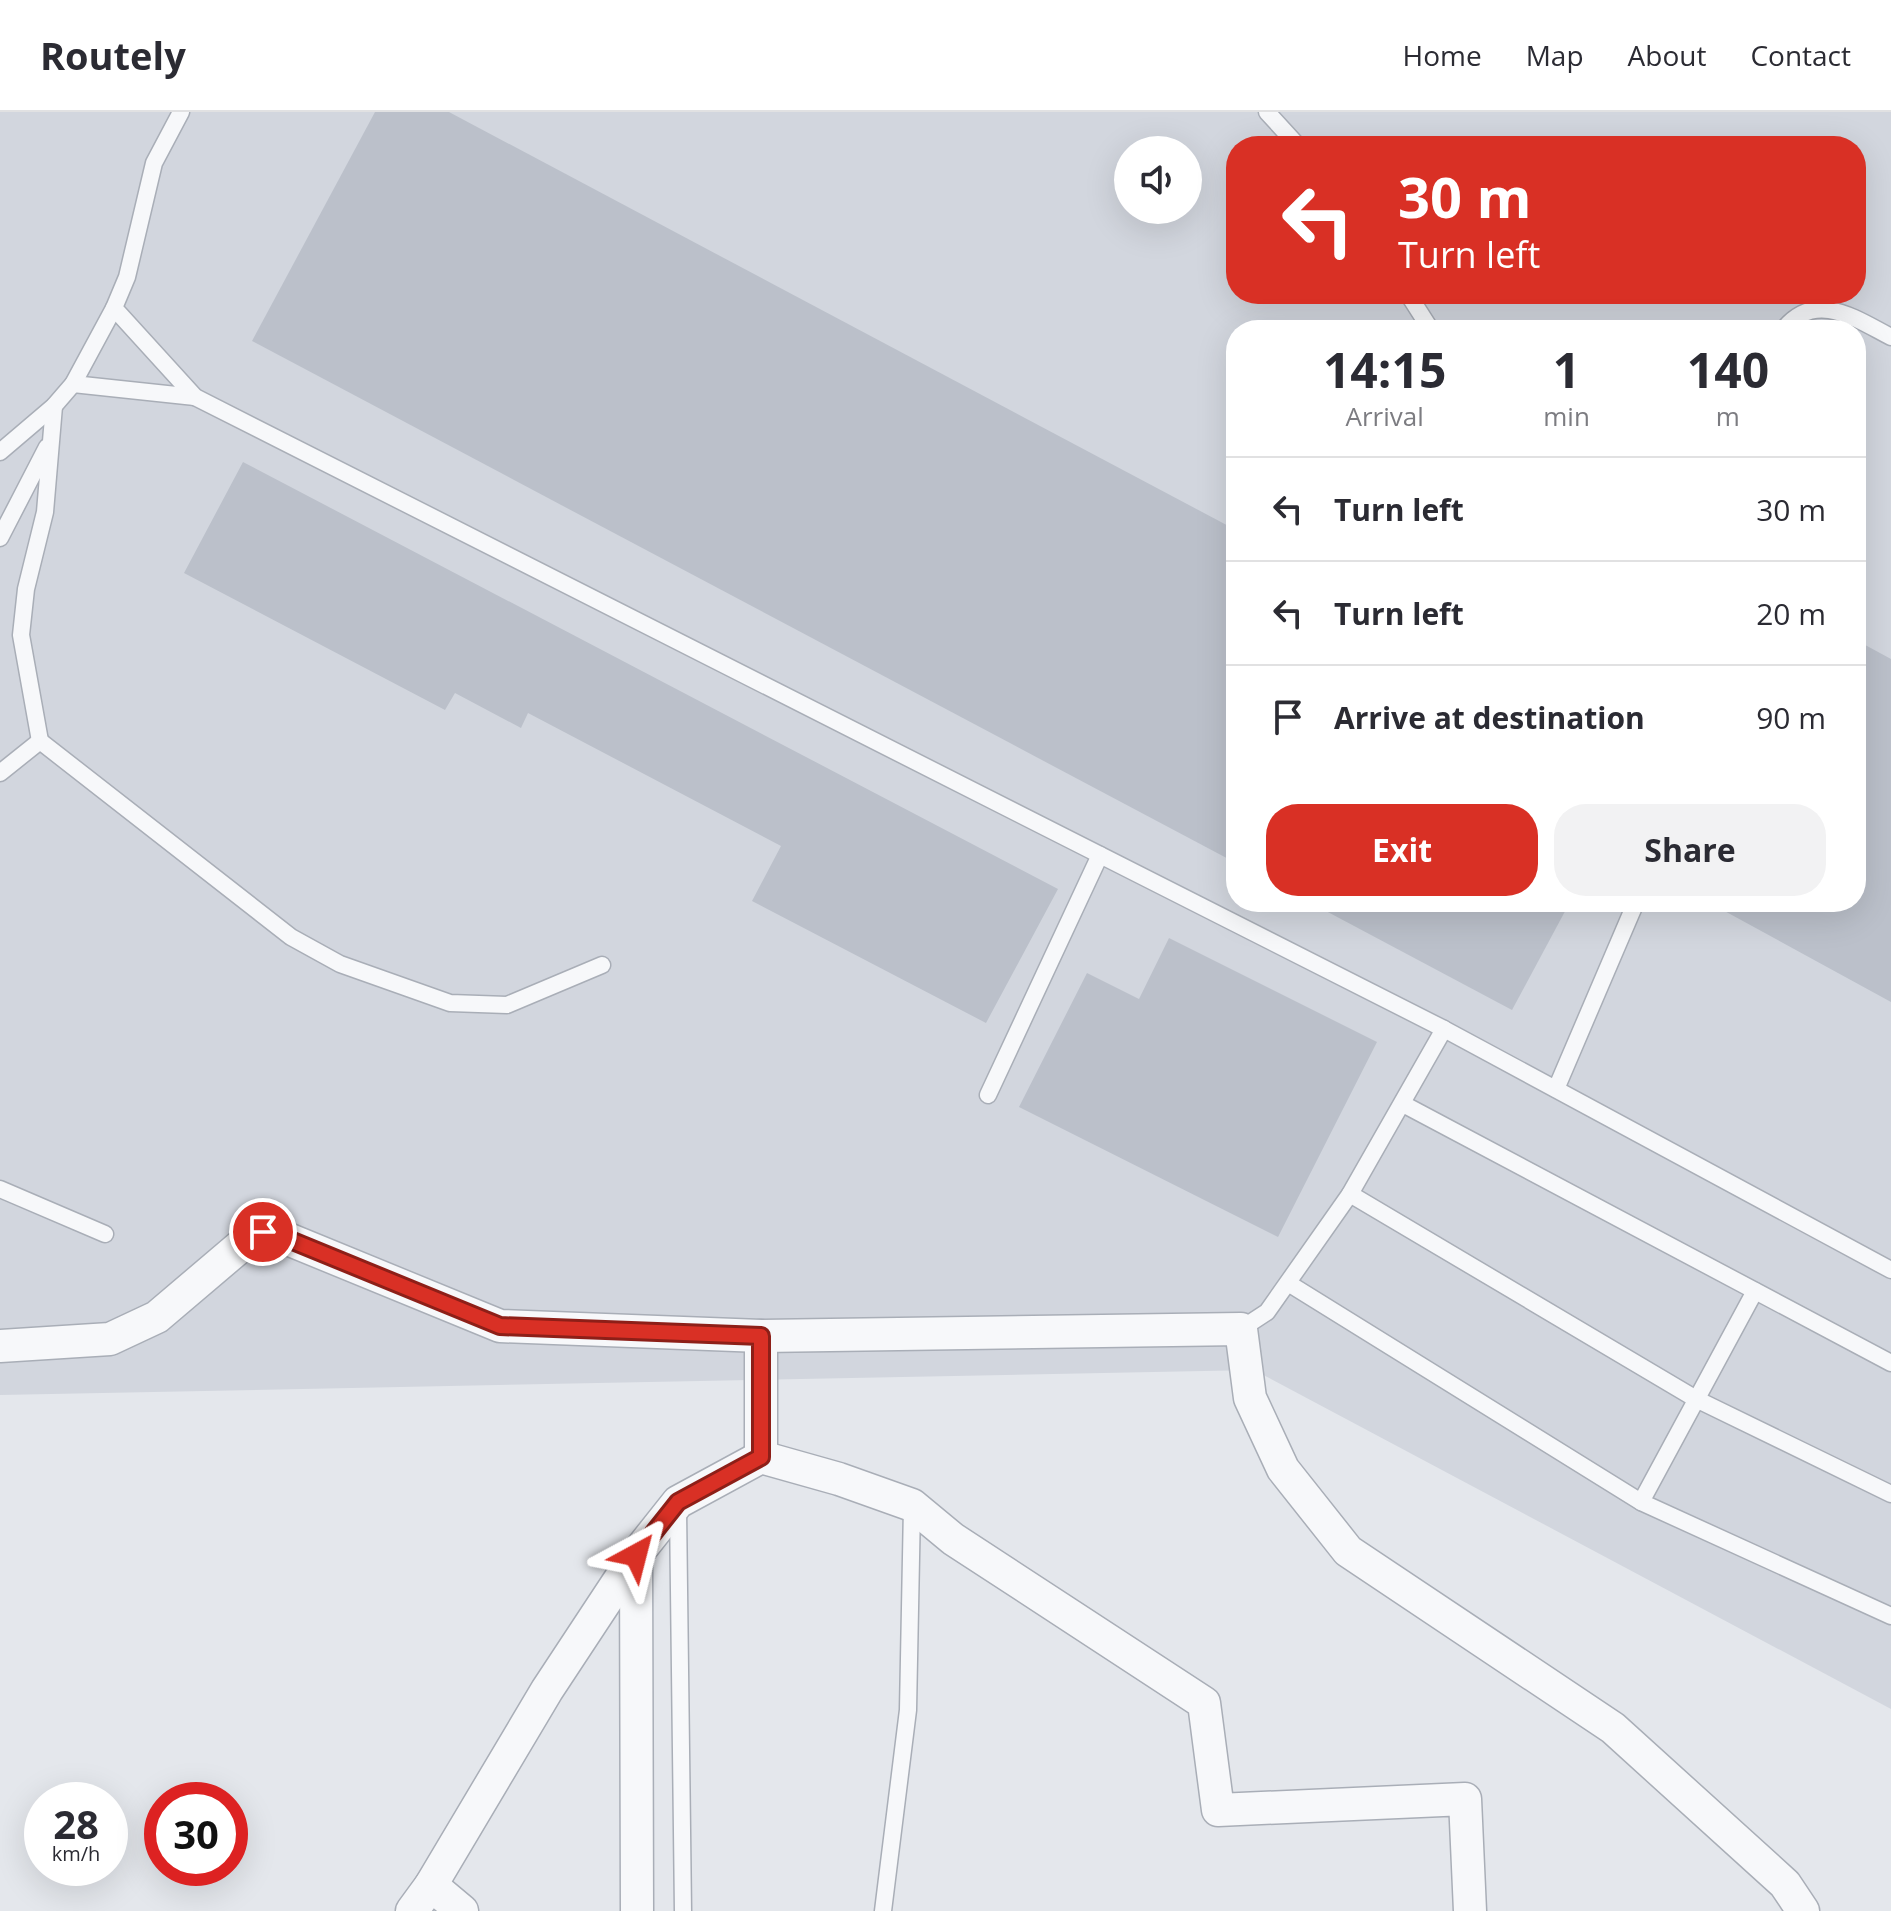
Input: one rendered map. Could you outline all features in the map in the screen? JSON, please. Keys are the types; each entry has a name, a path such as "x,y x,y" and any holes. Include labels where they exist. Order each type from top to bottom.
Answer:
{"street":[{"path":"0,1346 110,1339 157,1317 250,1238 263,1232 278,1235 500,1326 761,1336 1241,1329 1250,1398 1276,1455 1283,1469 1348,1551 1613,1728 1785,1884 1803,1911"},
{"path":"761,1336 761,1457"},
{"path":"412,1911 431,1885 547,1690 636,1555 678,1502 761,1457 839,1479 912,1505 953,1539 1204,1703 1218,1810 1465,1799 1470,1911"},
{"path":"636,1555 637,1911"},
{"path":"431,1885 462,1911"}],"lane":[{"path":"0,452 54,406 73,384 114,308 127,277 154,163 181,112"},
{"path":"1267,112 1289,136"},
{"path":"114,308 195,397"},
{"path":"1790,320 1815,309 1837,310 1857,320"},
{"path":"1866,324 1891,337"},
{"path":"73,384 195,397 1444,1029 1891,1270"},
{"path":"54,406 45,512 26,589 21,635 40,741 291,937 340,964 450,1003 507,1005 602,965"},
{"path":"0,538 51,439"},
{"path":"0,773 40,741"},
{"path":"988,1095 1100,855"},
{"path":"1556,1089 1632,912"},
{"path":"1241,1329 1267,1312 1350,1194 1444,1029"},
{"path":"1403,1104 1891,1363"},
{"path":"0,1189 105,1234"},
{"path":"1350,1194 1696,1399 1891,1494"},
{"path":"1288,1283 1641,1502 1891,1616"},
{"path":"1641,1502 1755,1291"},
{"path":"678,1502 683,1911"},
{"path":"883,1911 908,1710 912,1505"}],"shaded area":[{"path":"0,112 1891,112 1891,1709 1254,1370 0,1395"}],"building":[{"path":"375,112 449,112 1226,525 1226,858 252,341"},
{"path":"243,462 1058,889 986,1023 752,901 781,846 528,713 521,728 455,693 445,710 184,573"},
{"path":"1866,645 1891,659 1891,1002 1726,912 1866,912"},
{"path":"1328,912 1565,912 1512,1010"},
{"path":"1169,938 1377,1042 1278,1237 1019,1107 1087,973 1139,999"}],"route":[{"path":"263,1232 278,1235 500,1326 761,1336 761,1457 678,1502 636,1555"}]}
